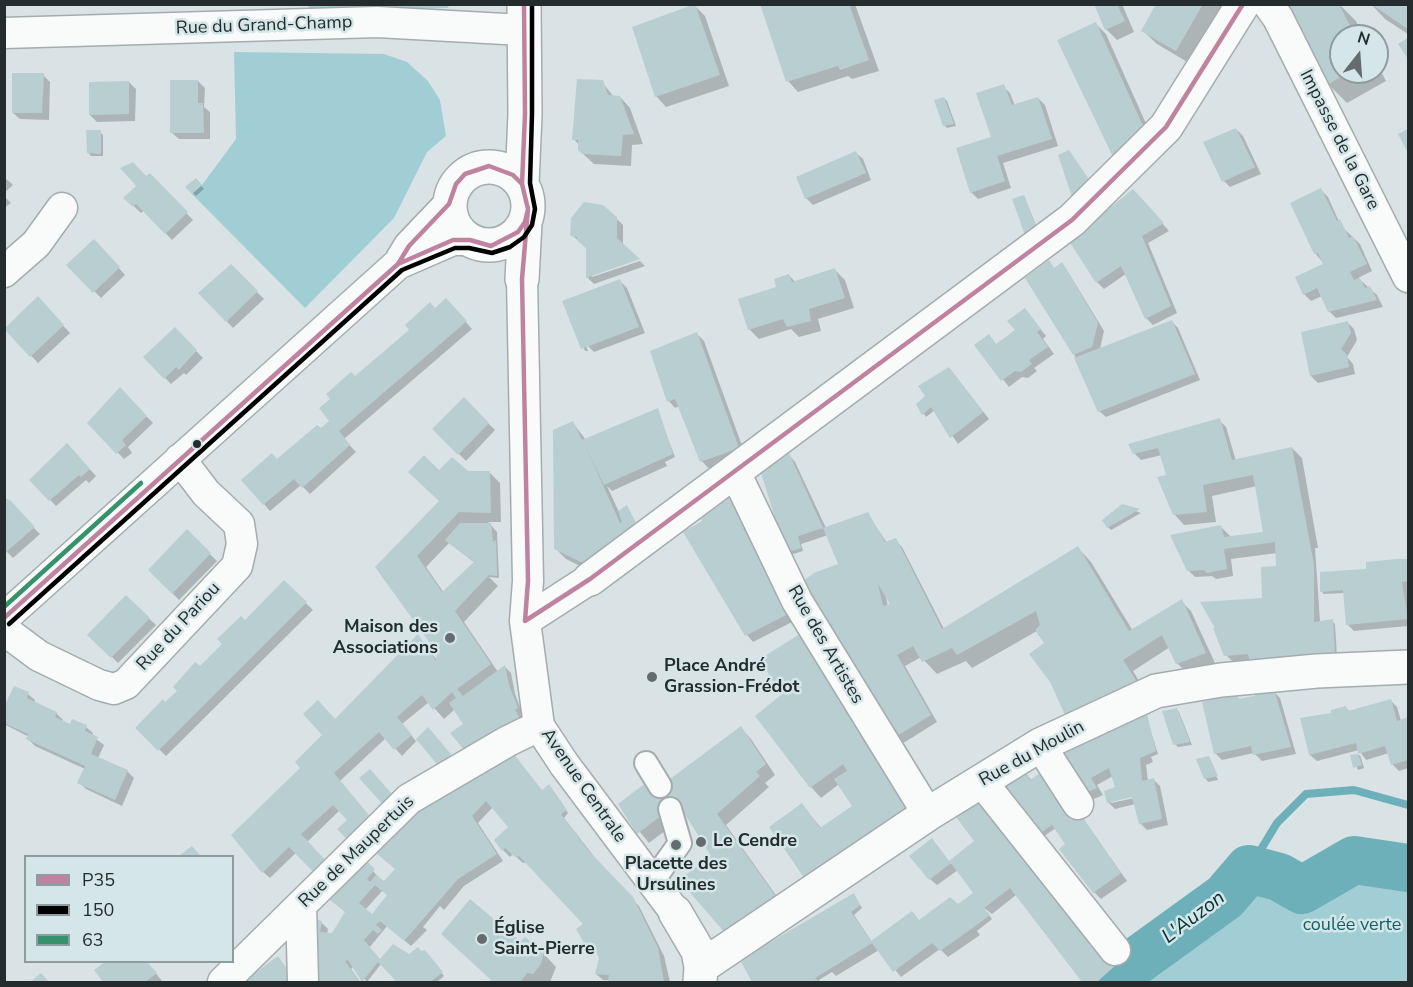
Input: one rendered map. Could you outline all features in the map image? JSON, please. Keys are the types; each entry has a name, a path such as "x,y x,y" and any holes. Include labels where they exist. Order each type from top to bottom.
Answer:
{"main road":[{"path":"590,579 1072,220 1166,127 1243,4"},
{"path":"522,184 525,114 523,17"},
{"path":"476,169 496,150 525,114"},
{"path":"480,243 507,240 525,222 527,196 522,184 513,175 489,166 465,174 456,184 449,204 453,220 522,279"},
{"name":"Avenue Centrale","path":"522,279 525,222"},
{"name":"Rue du Moulin","path":"701,975 928,814 1041,745 1156,691 1221,680 1317,671 1408,667"},
{"name":"Avenue Centrale","path":"675,912 691,936 701,975"}],"street":[{"name":"Impasse de la Gare","path":"1268,4 1278,18 1408,277"},
{"name":"Rue du Grand-Champ","path":"4,33 523,17"},
{"path":"4,618 398,264 409,246 449,204"},
{"path":"4,272 36,244 62,208"},
{"path":"398,264 453,240 480,243"},
{"name":"Avenue Centrale","path":"522,279 528,581 525,621 539,726 564,764 675,912"},
{"name":"Rue du Pariou","path":"4,630 39,656 99,685 114,689 126,684 237,566 242,544 239,524 206,493 180,459"},
{"name":"Rue des Artistes","path":"734,470 797,601 928,814"},
{"path":"525,621 590,579"},
{"name":"Rue de Maupertuis","path":"223,982 408,799 508,741 539,726"},
{"path":"1041,745 1078,804"},
{"path":"646,763 660,786"},
{"path":"982,782 1115,950"},
{"path":"652,882 680,843 670,809"},
{"path":"300,906 303,982"}],"green space":[{"path":"307,5 449,5 448,8 312,11"},
{"path":"234,52 384,54 407,62 428,81 440,100 446,136 427,152 394,218 305,308 192,194 202,185 236,139"},
{"name":"coulée verte","path":"1354,860 1408,868 1408,982 1114,982 1128,965 1225,897 1249,869 1279,877 1302,889"}],"building":[{"path":"695,4 720,75 655,97 632,27"},
{"path":"760,4 849,4 869,60 840,70 838,66 786,82"},
{"path":"1094,4 1117,4 1125,21 1105,30"},
{"path":"1156,4 1203,4 1176,51 1141,31"},
{"path":"1287,4 1339,4 1349,24 1329,24 1329,84 1327,85"},
{"path":"1371,4 1408,4 1408,29"},
{"path":"1096,22 1143,126 1113,157 1057,40"},
{"path":"1408,38 1408,59 1398,44"},
{"path":"12,73 44,73 42,113 12,113"},
{"path":"577,79 603,80 608,95 620,96 634,134 623,135 621,156 582,154 578,150 578,140 572,140"},
{"path":"170,80 198,80 198,103 203,103 204,133 170,133"},
{"path":"129,81 129,114 89,115 89,82"},
{"path":"1004,84 1012,105 1038,97 1052,139 997,156 1005,181 970,193 956,148 991,137 976,93"},
{"path":"944,97 954,124 943,126 934,100"},
{"path":"1236,128 1255,167 1222,182 1203,142"},
{"path":"1408,129 1408,153 1398,134"},
{"path":"86,130 101,130 101,154 87,153"},
{"path":"1069,150 1090,181 1072,197 1058,155"},
{"path":"856,151 866,173 805,199 796,177"},
{"path":"133,162 146,176 150,173 188,212 165,234 136,204 133,207 123,198 136,186 120,168"},
{"path":"196,178 202,185 192,194 185,187"},
{"path":"1321,188 1337,221 1340,219 1349,238 1353,236 1367,264 1350,272 1354,280 1360,278 1365,288 1370,286 1377,300 1328,312 1317,288 1303,295 1295,277 1323,264 1318,253 1314,254 1290,203"},
{"path":"1133,189 1164,223 1142,236 1171,306 1145,319 1121,266 1096,283 1069,241"},
{"path":"1024,195 1036,226 1025,235 1012,199"},
{"path":"584,202 603,205 617,217 617,238 640,259 586,278 586,248 577,240 577,237 570,236 571,218"},
{"path":"94,239 120,267 93,293 66,265"},
{"path":"1049,260 1054,268 1062,262 1098,323 1092,347 1073,355 1025,278"},
{"path":"231,264 258,291 226,322 198,293"},
{"path":"835,268 845,298 809,309 811,321 787,327 783,319 748,330 738,299 776,287 774,279 789,274 792,282"},
{"path":"620,279 639,327 581,349 562,301"},
{"path":"38,296 64,325 30,357 4,329"},
{"path":"446,298 467,321 339,431 350,445 302,488 294,479 263,505 241,480 272,453 277,459 317,425 321,428 329,421 319,408 330,399 326,394 351,372 355,376 409,330 405,325 430,302 435,308"},
{"path":"1025,308 1041,329 1037,332 1048,347 1029,360 1032,364 1021,372 1015,371 1001,381 974,345 989,334 996,344 1015,330 1007,321"},
{"path":"1172,320 1195,374 1098,412 1074,358"},
{"path":"1348,321 1351,333 1341,349 1347,355 1349,367 1310,376 1301,332"},
{"path":"175,327 197,350 179,370 176,367 164,379 143,357"},
{"path":"697,332 739,448 700,462 675,399 667,402 650,351"},
{"path":"949,367 983,412 950,438 931,407 922,415 916,404 925,396 918,386"},
{"path":"120,387 147,416 122,440 126,445 116,454 87,423"},
{"path":"464,397 489,423 458,455 432,429"},
{"path":"658,408 673,454 604,485 584,443 620,523 622,522 618,511 627,505 636,524 583,563 554,549 553,430 573,421 582,440"},
{"path":"1220,418 1232,460 1292,447 1314,565 1314,622 1333,619 1335,655 1250,662 1248,654 1224,656 1213,628 1215,628 1200,602 1262,598 1261,567 1276,566 1275,542 1224,549 1227,569 1207,573 1204,570 1187,571 1170,535 1221,525 1224,537 1263,532 1253,475 1203,485 1207,512 1173,515 1157,477 1166,475 1158,448 1133,454 1128,444"},
{"path":"67,443 90,469 81,477 79,475 49,501 29,480"},
{"path":"789,453 823,528 798,536 801,548 786,553 761,473"},
{"path":"424,455 439,470 452,457 468,471 490,471 491,513 459,512 417,556 442,592 474,562 445,540 460,523 491,523 493,542 496,540 497,576 489,575 455,611 491,664 457,689 463,696 505,665 509,685 518,708 515,710 521,720 466,752 450,733 463,724 449,703 456,698 452,692 433,710 422,695 397,717 412,735 394,750 379,732 334,773 373,820 350,842 337,829 347,820 333,805 301,834 329,864 317,876 289,847 262,873 231,835 300,768 295,762 322,735 303,714 318,700 335,719 418,634 436,661 437,653 375,567 439,501 408,472"},
{"path":"730,497 745,527 743,528 790,613 745,636 683,532 702,521 701,519"},
{"path":"4,498 10,500 35,527 6,552"},
{"path":"1122,504 1140,509 1107,528 1102,520"},
{"path":"868,512 885,542 896,538 942,629 1078,546 1129,631 1182,599 1206,653 1176,664 1162,635 1123,660 1137,682 1065,715 1050,682 1029,654 1044,643 1035,630 1040,625 1036,611 957,655 952,648 922,662 913,646 897,655 931,715 889,741 831,624 823,627 799,584 814,573 838,564 823,528","holes":["878,584 890,604 883,606"]},
{"path":"187,529 211,553 172,594 148,570"},
{"path":"1408,559 1408,581 1402,582 1408,619 1346,625 1343,590 1320,592 1320,572 1366,569 1366,562"},
{"path":"284,580 307,602 158,751 135,728 163,699 165,702 177,691 173,687 195,662 200,666 222,644 217,639 241,616 245,620"},
{"path":"126,595 150,618 111,658 87,635"},
{"path":"803,632 911,809 805,879 769,827 802,803 820,828 852,806 834,779 847,771 843,764 810,788 755,716 781,695 760,659"},
{"path":"14,686 29,692 27,698 57,712 55,717 70,724 72,719 87,725 85,731 98,737 91,754 128,770 115,800 77,783 85,766 26,739 28,734 4,723 4,707"},
{"path":"1274,689 1291,747 1253,755 1251,746 1214,754 1202,702 1236,694 1238,699 1255,696 1254,691"},
{"path":"1391,699 1397,721 1408,717 1408,760 1391,765 1385,746 1358,754 1356,743 1309,755 1300,718 1331,713 1331,710 1346,706 1348,711"},
{"path":"1177,708 1190,742 1173,745 1162,711"},
{"path":"1147,714 1156,751 1140,758 1142,781 1154,778 1162,819 1139,824 1132,797 1107,803 1104,791 1115,787 1109,768 1091,778 1097,788 1081,795 1060,751 1120,721"},
{"path":"741,726 766,764 756,772 760,776 717,814 777,898 726,934 679,880 711,856 678,803 637,834 618,804 647,782 654,791"},
{"path":"428,727 455,759 441,769 416,739"},
{"path":"509,748 542,790 549,784 567,810 561,814 588,850 633,897 658,948 664,982 608,982 609,975 595,974 599,958 591,943 586,946 576,929 583,924 519,856 515,857 505,848 502,851 494,840 508,827 486,801 472,816 497,854 458,879 404,941 380,921 376,925 382,930 378,934 373,930 364,940 380,959 393,944 409,954 418,947 421,951 425,950 443,972 430,982 392,982 395,980 378,962 362,982 348,960 345,961 359,982 314,982 315,919 322,921 320,932 332,933 345,912 326,897 362,857 375,869 367,879 370,882 376,875 384,881 395,869 370,848 400,821","holes":["375,885 387,895 372,914 359,903"]},
{"path":"1358,754 1362,765 1353,768 1350,755"},
{"path":"1209,756 1218,776 1204,779 1196,759"},
{"path":"1048,767 1121,873 1093,893 1059,849 1065,844 1052,825 1039,834 1001,783 1023,769 1030,780"},
{"path":"370,769 397,800 386,808 359,778"},
{"path":"982,794 1117,964 1097,982 1082,982 1010,888 984,908 990,915 974,927 940,951 932,943 893,972 872,943 815,978 819,982 752,982 741,962 762,947 854,893 860,905 851,912 871,941 912,911 919,920 950,897 958,904 973,893 951,863 929,880 909,856 932,838 949,861 974,841 956,817"},
{"path":"192,846 200,855 180,855"},
{"name":"Église Saint-Pierre","path":"470,899 520,941 525,937 544,952 541,964 533,974 527,973 521,982 489,982 491,980 441,934"},
{"path":"278,956 296,982 243,982"},
{"path":"104,963 148,963 157,973 145,982 103,982 94,970"},
{"path":"41,973 49,982 30,982"}],"waterway":[{"path":"1249,869 1277,823 1306,794 1354,790 1408,805"},
{"name":"L'Auzon","path":"1114,982 1120,973 1225,897 1249,869 1279,877 1302,890 1354,860 1408,868"}],"transit line":[{"name":"P35","path":"524,4 525,114 522,184 528,209 522,279 528,581 525,621"},
{"name":"150","path":"9,624 402,270 455,248 469,248 492,253 510,247 524,237 532,225 535,209 530,183 532,4"},
{"name":"P35","path":"525,621 590,579 1072,220 1166,127 1243,4"},
{"name":"P35","path":"489,166 513,175 522,184 528,209 525,222 518,232 491,246 470,240 453,240 398,264 409,246 449,204 456,184 465,174 489,166"},
{"name":"P35","path":"4,618 398,264"},
{"name":"P35","path":"4,618 398,264"},
{"name":"63","path":"4,607 141,483"}],"place":[{"name":"Maison des Associations","path":"450,638"},
{"name":"Place André Grassion-Frédot","path":"652,677"},
{"name":"Le Cendre","path":"701,842"},
{"name":"Placette des Ursulines","path":"676,845"},
{"name":"Église Saint-Pierre","path":"482,939"}]}
